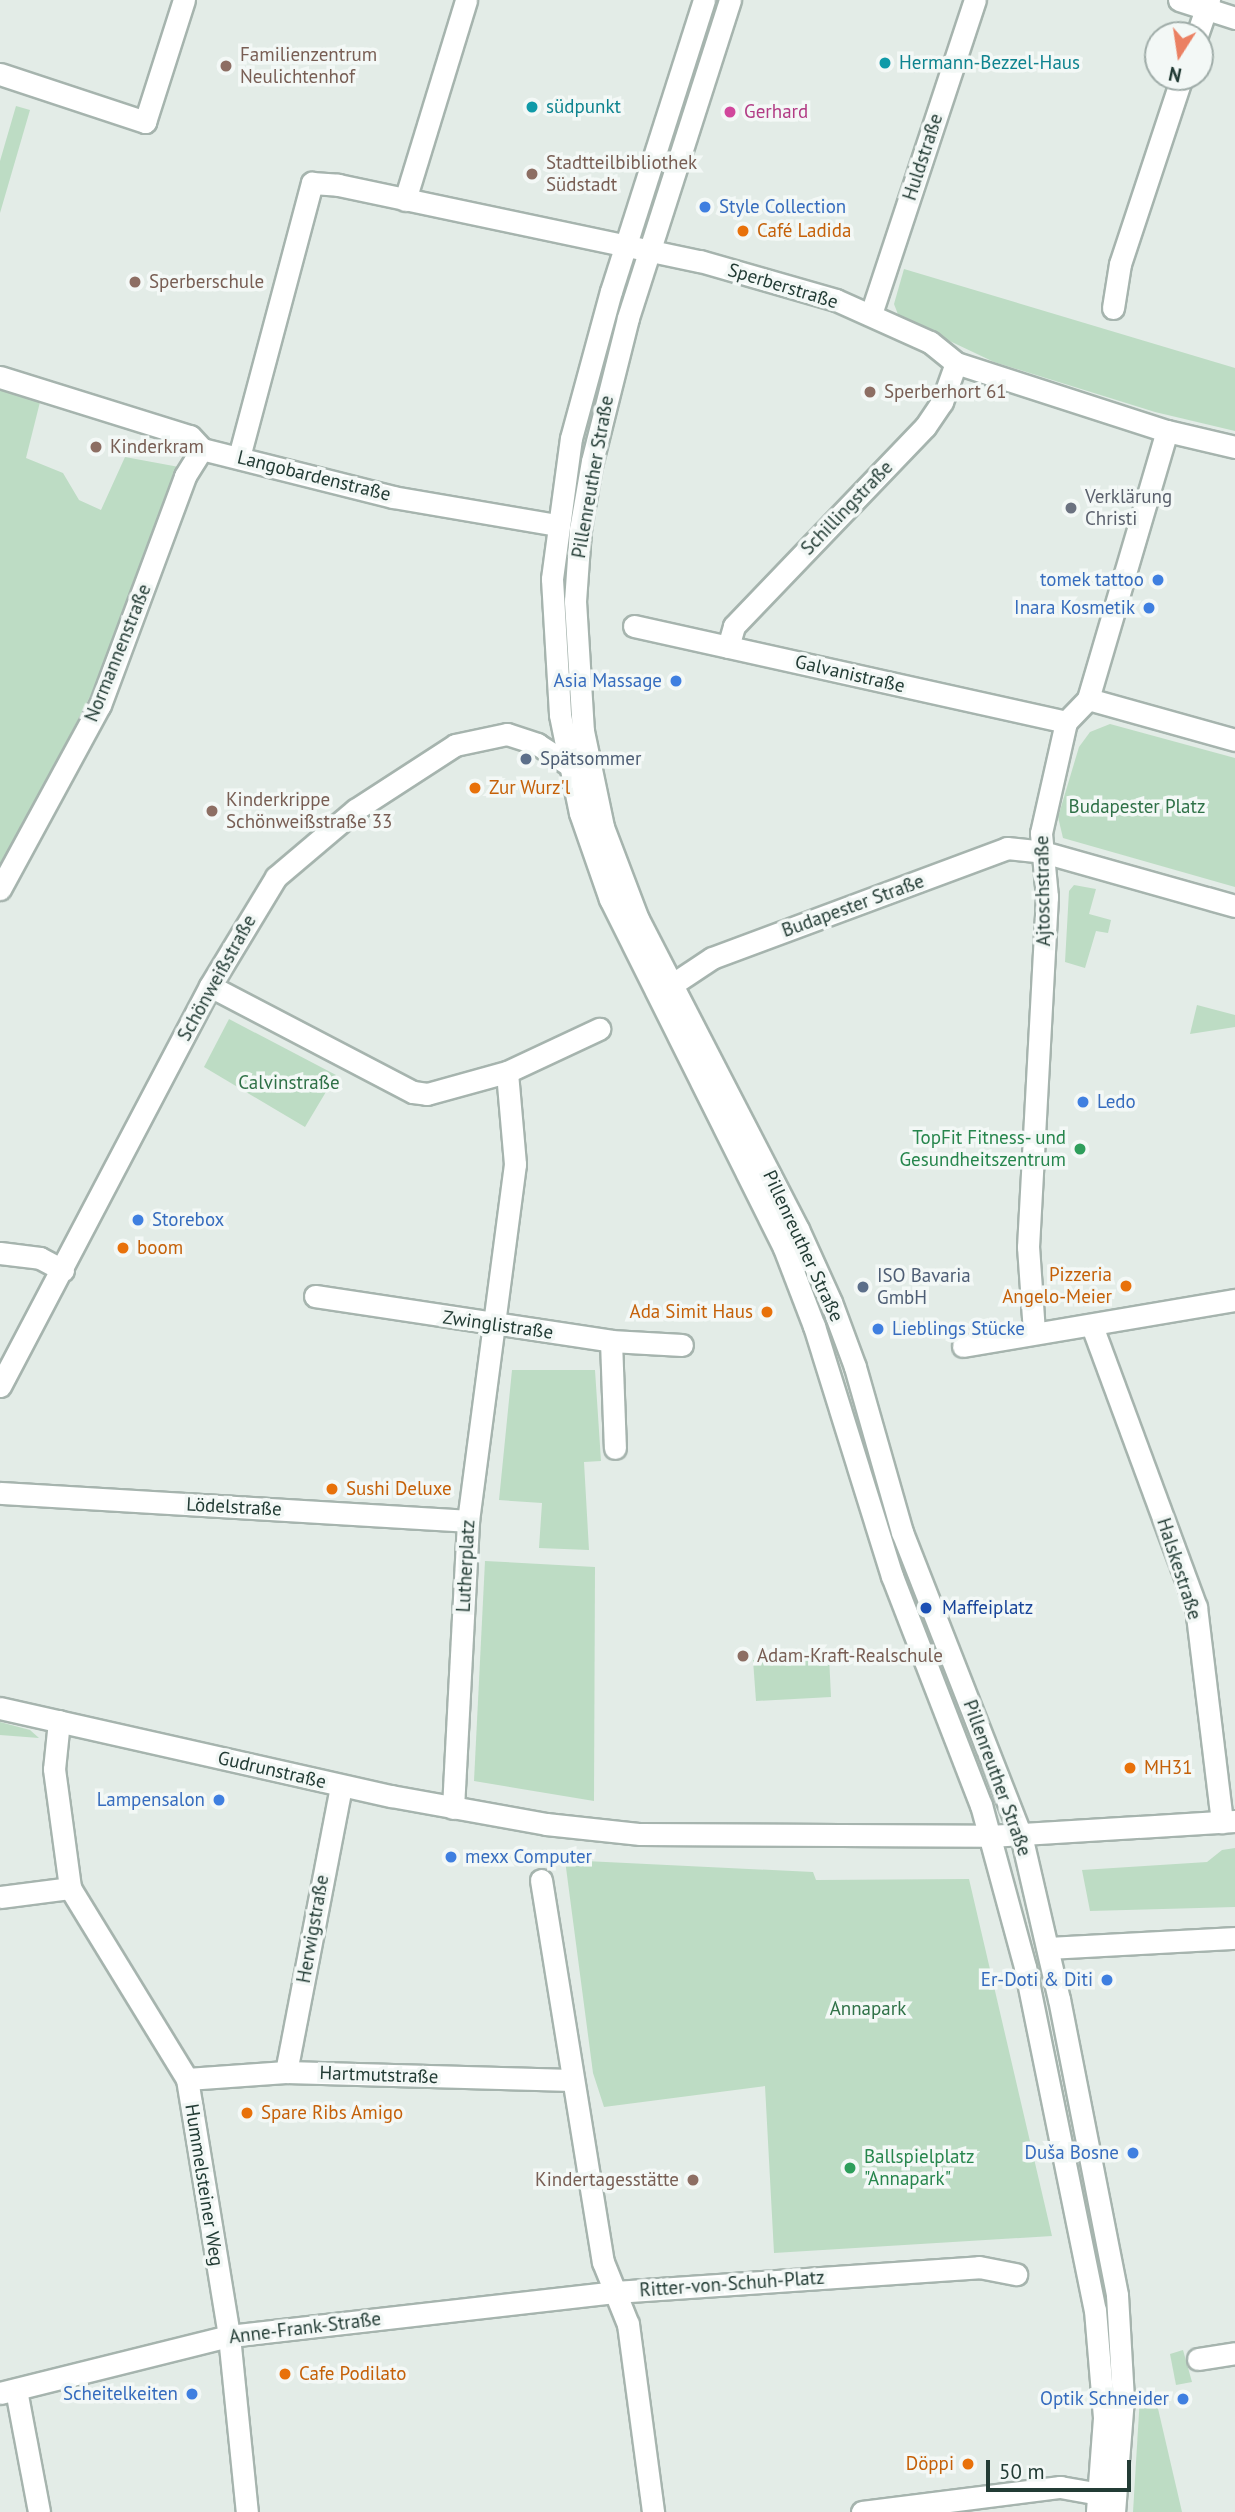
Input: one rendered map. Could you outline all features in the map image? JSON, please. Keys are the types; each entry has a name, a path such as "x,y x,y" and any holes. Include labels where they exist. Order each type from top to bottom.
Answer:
{"street":[{"path":"0,74 145,122 184,0"},
{"path":"405,200 466,0"},
{"name":"Pillenreuther Straße","path":"704,0 624,246 580,402 556,525 553,639 568,764 596,863 625,934 746,1168 800,1288 892,1576 990,1836 1034,2007 1095,2311 1104,2399 1099,2503"},
{"name":"Pillenreuther Straße","path":"730,0 619,351 590,469 578,550 575,638 583,731 604,827 638,919 825,1290 855,1367 902,1532 1021,1835 1049,1948 1120,2319 1123,2398 1114,2512"},
{"name":"Huldstraße","path":"870,314 975,0"},
{"path":"1179,0 1208,5 1235,18"},
{"path":"1113,308 1120,264 1177,91"},
{"name":"Sperberstraße","path":"239,457 312,183 650,251 787,286 870,314 930,342 956,363 1167,431 1235,447"},
{"name":"Schillingstraße","path":"728,647 734,626 925,427 942,402 956,363"},
{"name":"Langobardenstraße","path":"0,377 190,436 202,449 393,497 556,525"},
{"path":"1066,722 1088,699 1167,431"},
{"name":"Normannenstraße","path":"0,889 100,705 185,476 202,449"},
{"name":"Galvanistraße","path":"634,626 1066,722"},
{"path":"1088,699 1235,740"},
{"name":"Ajtoschstraße","path":"1034,1332 1028,1247 1046,897 1041,833 1066,722"},
{"name":"Schönweißstraße","path":"0,1386 210,986 276,877 402,777 455,745 508,734 537,744 568,764"},
{"name":"Budapester Straße","path":"670,986 712,958 1007,848 1043,852"},
{"path":"1043,852 1235,906"},
{"path":"210,986 413,1092 439,1094 507,1072 599,1029"},
{"path":"496,1325 515,1164 507,1072"},
{"path":"0,1252 40,1258 63,1270"},
{"name":"Zwinglistraße","path":"315,1296 611,1341 682,1345"},
{"path":"963,1346 1235,1300"},
{"name":"Lutherplatz","path":"453,1808 468,1521 496,1325"},
{"name":"Halskestraße","path":"1092,1326 1196,1607 1229,1822"},
{"path":"611,1341 615,1448"},
{"name":"Lödelstraße","path":"0,1493 468,1521"},
{"name":"Gudrunstraße","path":"0,1708 341,1786 546,1824 693,1837 990,1836"},
{"name":"Hummelsteiner Weg","path":"59,1721 54,1769 70,1888 187,2080 229,2336 247,2512"},
{"name":"Herwigstraße","path":"286,2072 341,1786"},
{"path":"990,1836 1229,1822"},
{"name":"Ritter-von-Schuh-Platz","path":"541,1880 603,2262 615,2292 979,2267 1016,2274"},
{"path":"0,1897 70,1888"},
{"path":"1049,1948 1235,1938"},
{"name":"Hartmutstraße","path":"187,2080 286,2072 572,2080"},
{"path":"615,2292 628,2324 653,2512"},
{"name":"Anne-Frank-Straße","path":"8,2391 229,2336 615,2292"},
{"path":"1198,2359 1235,2353"},
{"path":"8,2391 38,2512"},
{"path":"862,2512 1060,2487 1099,2503"}],"green space":[{"path":"16,106 30,110 0,213 0,161"},
{"path":"904,269 1235,368 1235,431 1155,412 994,362 899,317 894,304"},
{"path":"0,390 40,402 26,458 63,473 79,500 101,510 125,457 179,467 109,660 0,869"},
{"name":"Budapester Platz","path":"1110,724 1235,758 1235,887 1063,838 1058,817 1079,747 1090,732"},
{"path":"1074,885 1096,889 1089,914 1111,920 1108,933 1096,931 1085,968 1065,962 1069,891"},
{"path":"1197,1005 1235,1015 1235,1027 1190,1034"},
{"name":"Calvinstraße","path":"229,1019 336,1075 305,1127 204,1067"},
{"path":"512,1370 595,1370 601,1461 584,1462 589,1550 539,1548 542,1503 499,1500"},
{"path":"485,1561 595,1567 594,1801 474,1781"},
{"path":"829,1656 831,1697 756,1701 753,1660"},
{"path":"0,1722 30,1730 39,1738 0,1735"},
{"path":"1235,1848 1235,1907 1090,1911 1082,1870 1207,1862 1222,1850"},
{"name":"Annapark","path":"565,1860 813,1872 816,1880 969,1879 1052,2236 774,2253 765,2086 604,2107 593,2073"},
{"path":"1183,2350 1192,2382 1176,2385 1170,2354"},
{"path":"1140,2396 1156,2400 1182,2512 1133,2512"}],"place":[{"name":"Hermann-Bezzel-Haus","path":"885,63"},
{"name":"Familienzentrum Neulichtenhof","path":"226,66"},
{"name":"südpunkt","path":"532,107"},
{"name":"Gerhard","path":"730,112"},
{"name":"Stadtteilbibliothek Südstadt","path":"532,174"},
{"name":"Style Collection","path":"705,207"},
{"name":"Café Ladida","path":"743,231"},
{"name":"Sperberschule","path":"135,282"},
{"name":"Sperberhort 61","path":"870,392"},
{"name":"Kinderkram","path":"96,447"},
{"name":"Verklärung Christi","path":"1071,508"},
{"name":"tomek tattoo","path":"1158,580"},
{"name":"Inara Kosmetik","path":"1149,608"},
{"name":"Asia Massage","path":"676,681"},
{"name":"Spätsommer","path":"526,759"},
{"name":"Zur Wurz'l","path":"475,788"},
{"name":"Kinderkrippe Schönweißstraße 33","path":"212,811"},
{"name":"Ledo","path":"1083,1102"},
{"name":"TopFit Fitness- und Gesundheitszentrum","path":"1080,1149"},
{"name":"Storebox","path":"138,1220"},
{"name":"boom","path":"123,1248"},
{"name":"Pizzeria Angelo-Meier","path":"1126,1286"},
{"name":"ISO Bavaria GmbH","path":"863,1287"},
{"name":"Ada Simit Haus","path":"767,1312"},
{"name":"Lieblings Stücke","path":"878,1329"},
{"name":"Sushi Deluxe","path":"332,1489"},
{"name":"Maffeiplatz","path":"926,1608"},
{"name":"Adam-Kraft-Realschule","path":"743,1656"},
{"name":"MH31","path":"1130,1768"},
{"name":"Lampensalon","path":"219,1800"},
{"name":"mexx Computer","path":"451,1857"},
{"name":"Er-Doti & Diti","path":"1107,1980"},
{"name":"Spare Ribs Amigo","path":"247,2113"},
{"name":"Duša Bosne","path":"1133,2153"},
{"name":"Ballspielplatz \"Annapark\"","path":"850,2168"},
{"name":"Kindertagesstätte","path":"693,2180"},
{"name":"Cafe Podilato","path":"285,2374"},
{"name":"Scheitelkeiten","path":"192,2394"},
{"name":"Optik Schneider","path":"1183,2399"},
{"name":"Döppi","path":"968,2464"}]}
